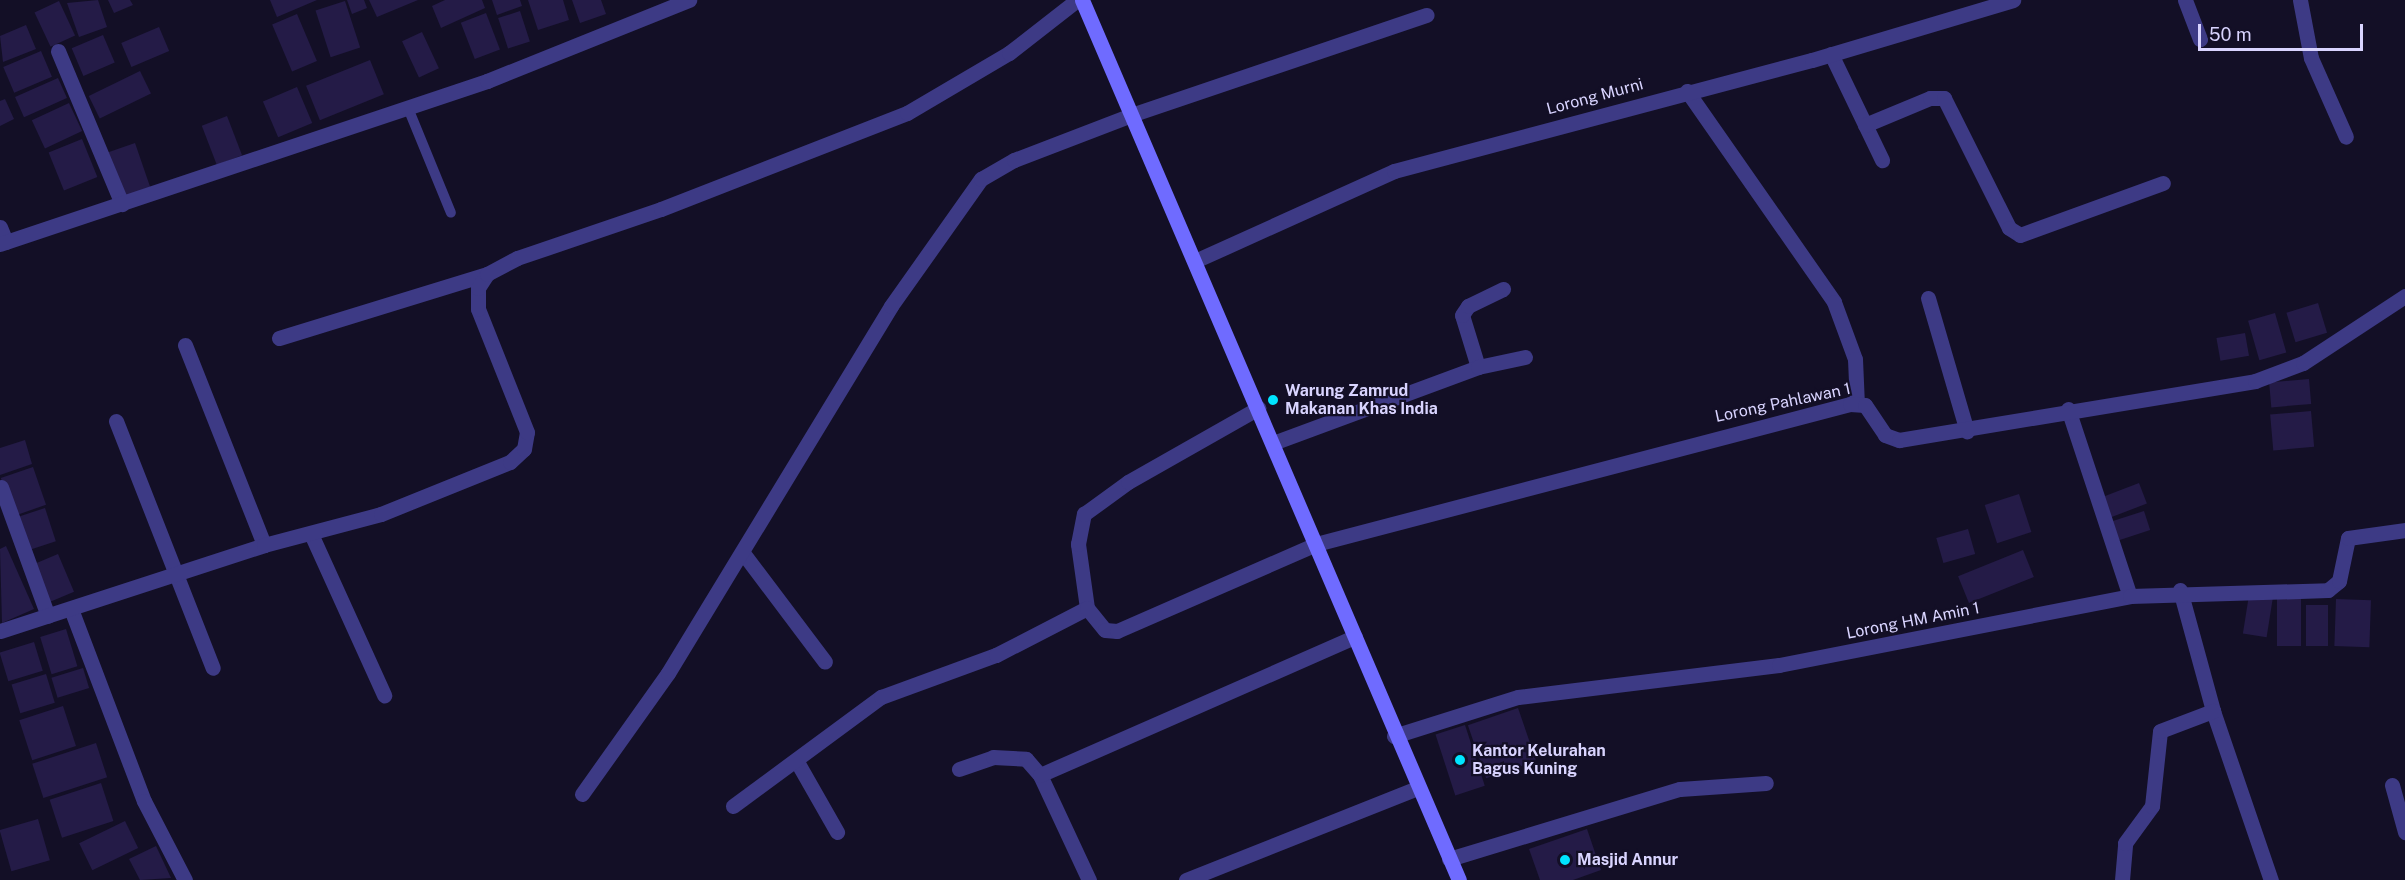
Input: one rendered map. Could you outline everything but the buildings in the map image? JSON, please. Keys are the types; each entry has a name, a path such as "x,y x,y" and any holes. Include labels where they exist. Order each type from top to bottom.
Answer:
{"main road":[{"path":"1082,0 1197,260 1355,637 1394,736 1459,880"}],"street":[{"path":"0,227 3,243 122,204 408,108 689,0"},
{"path":"279,338 487,274 517,258 661,209 907,113 1009,53 1077,0"},
{"name":"Lorong Murni","path":"1197,260 1394,171 1831,54 2013,0"},
{"path":"2185,0 2200,39"},
{"path":"2300,0 2311,58 2346,137"},
{"path":"582,794 743,553 891,306 968,191 1001,166 1131,115 1427,15"},
{"path":"58,51 122,204"},
{"path":"1831,54 1882,160"},
{"path":"1688,91 1834,302 1855,358 1857,404"},
{"path":"1865,125 1930,98 1944,99 2009,228 2020,236 2163,183"},
{"path":"0,631 264,545 312,536 510,462 524,449 525,422 478,309 478,288 487,274"},
{"path":"1478,367 1462,315 1468,306 1503,289"},
{"name":"Lorong Pahlawan 1","path":"1087,608 1105,630 1117,631 1316,544 1588,469 1857,404 1868,408 1893,440 1967,431 2068,409 2279,374 2405,296"},
{"path":"1928,298 1967,431"},
{"path":"185,345 264,545"},
{"path":"1273,443 1478,367 1525,357"},
{"path":"733,806 881,697 996,655 1087,608 1078,544 1084,514 1128,482 1258,408"},
{"path":"2068,409 2130,596"},
{"path":"116,421 213,668"},
{"path":"1,487 48,615"},
{"name":"Lorong HM Amin 1","path":"1394,736 1518,697 1779,665 2130,596 2180,590 2328,591 2339,581 2348,538 2405,530"},
{"path":"312,536 384,695"},
{"path":"743,553 825,662"},
{"path":"2180,590 2213,711 2271,880"},
{"path":"71,609 144,801 185,880"},
{"path":"1040,775 1355,637"},
{"path":"2122,880 2125,843 2152,806 2160,731 2213,711"},
{"path":"959,769 1015,755 1040,775 1089,880"},
{"path":"796,759 837,832"},
{"path":"1449,860 1680,789 1766,783"},
{"path":"2392,785 2405,832"},
{"path":"1186,880 1417,788"}],"lane":[{"path":"408,108 451,213"}],"place":[{"name":"Warung Zamrud Makanan Khas India","path":"1273,400"},
{"name":"Kantor Kelurahan Bagus Kuning","path":"1460,760"},
{"name":"Masjid Annur","path":"1565,860"}]}
